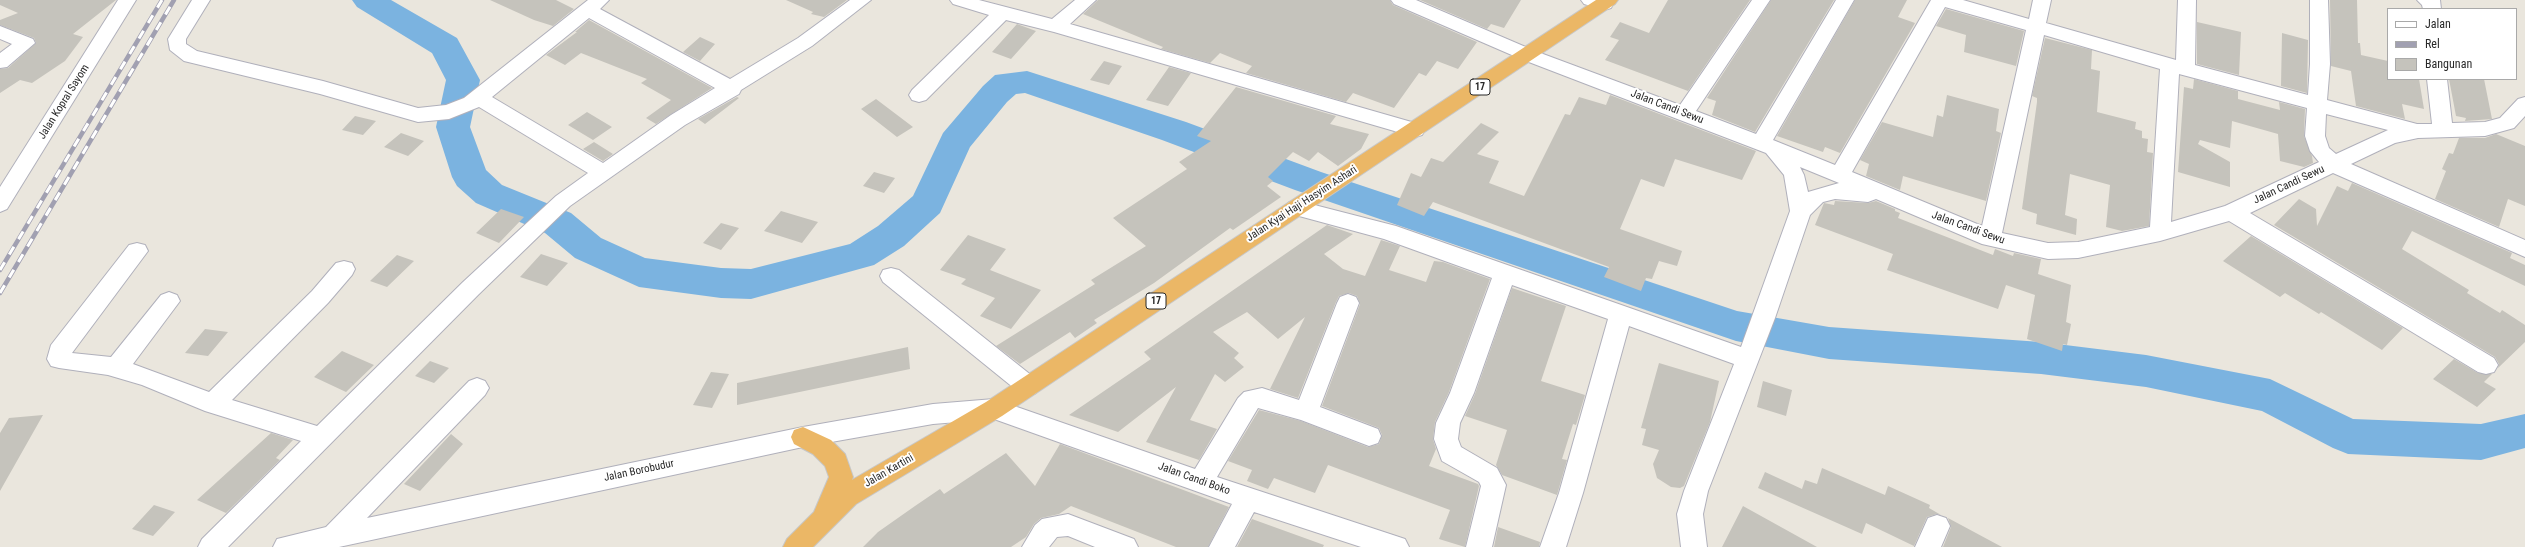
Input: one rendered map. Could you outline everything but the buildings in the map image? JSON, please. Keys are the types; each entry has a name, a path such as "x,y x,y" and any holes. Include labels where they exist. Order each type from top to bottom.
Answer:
{"highway":[{"name":"Jalan Kyai Haji Hasyim Ashari","path":"994,409 1295,208 1319,194 1528,55 1601,1"},
{"name":"Jalan Kartini","path":"801,541 847,496 994,409"},
{"path":"801,541 833,501 841,477 836,461 822,446 803,437"}],"street":[{"name":"Jalan Kopral Sayom","path":"0,204 127,0"},
{"path":"201,0 177,39 176,46 191,56 323,88 398,112 418,115 455,111 479,98 594,5 732,89"},
{"path":"211,547 320,437 530,232 564,201 602,172 678,120 732,89 805,42 862,0"},
{"path":"959,0 1002,13 1056,26 1415,130"},
{"path":"1056,26 1087,0"},
{"name":"Jalan Candi Sewu","path":"1400,0 1528,55 1767,146 1990,238 2048,251 2078,250 2160,233 2232,212 2390,137 2418,131 2443,129 2485,129 2507,123 2525,104"},
{"path":"1684,114 1760,0"},
{"path":"1801,211 1794,175 1788,164 1767,146 1845,0"},
{"path":"1840,175 1941,0 2177,67 2418,131"},
{"path":"1990,238 2042,0"},
{"path":"2160,233 2177,67 2187,0"},
{"path":"2319,0 2320,64 2316,104 2316,144 2334,164 2525,249"},
{"path":"919,95 1002,13"},
{"path":"0,32 26,43 0,62"},
{"path":"2437,80 2443,129"},
{"path":"479,98 602,172"},
{"path":"1694,547 1690,514 1696,492 1764,318 1801,211 1816,197 1835,191 1849,191 1898,201"},
{"path":"1295,208 1388,232 1620,316 1750,352"},
{"path":"2232,212 2486,365"},
{"path":"137,251 59,352 59,358 64,361 116,368 147,377 213,404 320,437"},
{"path":"213,404 320,297 344,269"},
{"path":"1479,547 1494,484 1488,475 1451,454 1446,439 1448,423 1462,393 1504,274"},
{"path":"891,276 1028,386"},
{"path":"116,368 169,302"},
{"path":"1306,412 1348,303"},
{"path":"1553,547 1571,493 1620,316"},
{"path":"334,536 477,388"},
{"path":"1201,481 1246,405 1252,399 1262,398 1306,412 1369,436"},
{"name":"Jalan Borobudur","path":"286,547 803,437 933,414 994,409"},
{"name":"Jalan Candi Boko","path":"994,409 1019,416 1248,499 1396,547"},
{"path":"1222,547 1248,499"},
{"path":"1035,547 1044,533 1052,527 1068,525 1125,547"}],"waterway":[{"path":"368,0 445,46 463,80 453,127 470,177 489,194 558,223 588,248 639,272 721,283 751,284 861,255 891,236 927,204 955,142 995,94 1007,83 1027,82 1174,131 1308,181 1736,326 1829,343 2041,358 2146,371 2270,396 2348,436 2481,442 2525,431"}],"railway":[{"path":"0,270 162,0"},
{"path":"0,293 174,0"}]}
